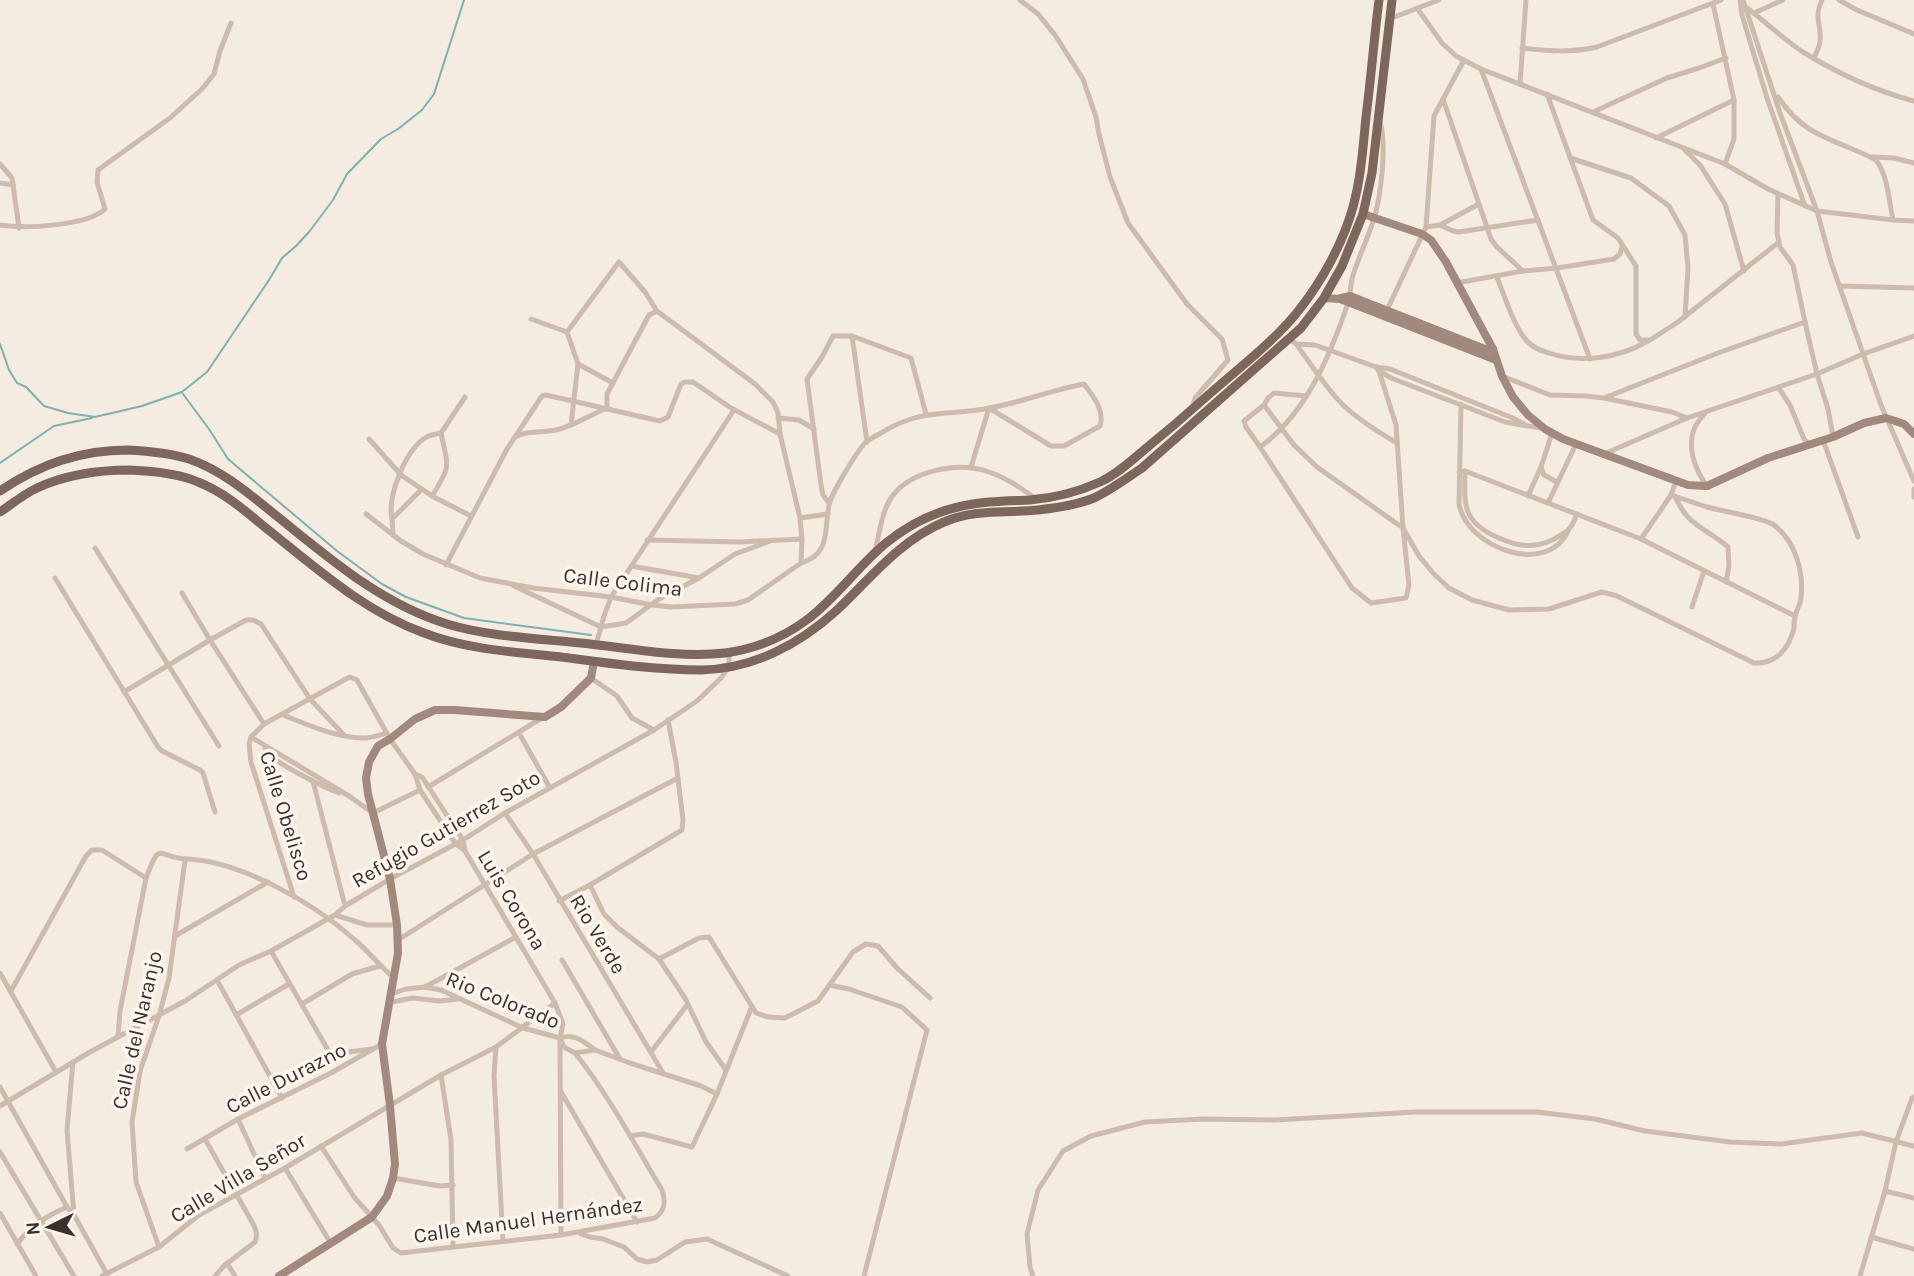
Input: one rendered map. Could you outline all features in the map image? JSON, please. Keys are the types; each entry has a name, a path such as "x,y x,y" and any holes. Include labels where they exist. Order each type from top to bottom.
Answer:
{"main road":[{"path":"0,491 34,471 65,458 88,453 139,450 188,459 218,472 363,584 408,610 453,626 492,633 698,655 755,646 786,634 807,619 827,603 886,544 931,515 960,506 1036,499 1104,481 1193,409 1297,313 1330,261 1353,208 1364,142 1379,0"},
{"path":"0,512 35,489 82,473 109,470 173,475 196,481 239,504 354,596 425,634 483,649 673,669 728,668 758,660 817,628 901,547 923,532 965,515 988,511 1039,510 1093,498 1142,468 1252,370 1293,341 1324,298 1342,266 1363,214 1372,173 1392,0"}],"street":[{"path":"1020,0 1038,14 1055,34 1083,79 1096,117 1110,177 1128,223 1187,304 1222,339 1228,360 1195,398 1193,409"},
{"path":"1389,19 1439,0"},
{"path":"1520,84 1526,0"},
{"path":"1522,48 1577,52 1721,0"},
{"path":"1741,0 1746,7 1817,211 1831,262 1886,418 1914,481"},
{"path":"1741,0 1742,15 1767,98 1805,206"},
{"path":"1754,13 1783,0"},
{"path":"1814,58 1820,41 1817,17 1822,0"},
{"path":"1839,0 1914,34"},
{"path":"1713,4 1734,100 1734,139 1726,164"},
{"path":"1746,7 1802,51 1832,69 1914,101"},
{"path":"1417,8 1442,43 1456,56 1481,69 1726,164 1778,194 1817,211 1914,221"},
{"path":"0,225 19,228 77,221 99,215 105,205 97,182 98,170 170,118 202,89 214,74 231,23"},
{"path":"1593,112 1667,78 1726,58"},
{"path":"1387,310 1424,230 1434,116 1464,60"},
{"path":"1481,69 1590,359"},
{"path":"1773,90 1790,114 1805,128 1876,160 1882,171 1893,220"},
{"path":"1547,94 1593,220 1618,238 1636,266 1636,334 1640,340 1650,340"},
{"path":"1443,99 1491,239 1522,271"},
{"path":"1656,138 1734,100"},
{"path":"1260,447 1283,429 1320,374 1330,351 1351,280 1374,219 1384,151 1379,119"},
{"path":"1683,148 1700,164 1725,204 1744,271"},
{"path":"1869,156 1914,163"},
{"path":"1570,158 1631,178 1669,206 1685,235 1688,268 1685,317"},
{"path":"0,164 12,178 19,228"},
{"path":"0,183 13,185"},
{"path":"1778,194 1777,233 1780,247 1793,265 1833,437"},
{"path":"1363,214 1424,230 1440,225 1479,204"},
{"path":"1440,225 1459,232 1538,220"},
{"path":"1424,230 1446,262 1493,349 1513,397 1528,415 1548,431"},
{"path":"1497,277 1508,307 1527,341 1539,350 1562,358 1590,359 1636,348 1650,340 1685,317 1779,242"},
{"path":"1456,283 1614,259 1620,254 1622,246"},
{"path":"567,332 619,262 645,292 657,311 755,384 773,402 778,418 800,518 802,563"},
{"path":"1841,286 1914,288"},
{"path":"1324,298 1346,299 1387,310 1485,349 1493,349"},
{"path":"1346,299 1496,360"},
{"path":"607,408 607,394 649,315 657,311"},
{"path":"531,319 567,332"},
{"path":"1604,398 1805,322"},
{"path":"567,332 578,364 571,425"},
{"path":"829,503 821,485 807,379 833,336 852,336 911,358 926,414"},
{"path":"852,336 867,442"},
{"path":"1604,454 1688,418 1817,374 1914,336"},
{"path":"1293,341 1308,343 1378,369 1391,378 1505,422 1548,431 1688,485 1707,486 1768,458 1833,437 1864,423 1886,418 1904,424 1914,434"},
{"path":"1293,341 1343,405 1367,425 1397,443"},
{"path":"1245,362 1252,370"},
{"path":"578,364 613,383"},
{"path":"1378,369 1390,369 1524,424"},
{"path":"1306,396 1274,393 1244,421 1246,427 1352,588 1371,603 1406,597 1409,585 1394,416 1378,369"},
{"path":"1502,376 1550,395 1604,398 1672,412 1688,418"},
{"path":"446,565 514,438 542,396 660,421 668,417 681,384 693,382 734,410 780,434"},
{"name":"Calle Colima","path":"366,514 423,554 480,578 671,607 735,604 748,600 820,552 825,540 829,503 850,464 867,442 897,424 926,414 989,408 1084,384 1097,402 1102,420 1100,426 1064,446 1051,446 989,408"},
{"path":"1778,387 1809,444"},
{"path":"393,535 393,488 411,451 426,437 441,433 465,397"},
{"path":"1461,404 1460,462 1465,502 1477,525 1514,545 1546,544 1569,531 1577,514"},
{"path":"1264,405 1294,445 1317,467 1403,528 1419,556 1434,574 1450,588 1472,600 1508,610 1549,609 1602,593 1617,596 1636,603 1739,657 1754,663 1772,661 1784,651 1794,629 1801,599 1801,573 1791,546 1772,523 1673,496"},
{"path":"514,438 523,433 555,430 571,425 607,408"},
{"path":"971,467 989,408"},
{"path":"596,645 611,597 734,410"},
{"path":"1705,413 1695,425 1691,440 1692,455 1707,486"},
{"path":"778,418 799,421 814,429"},
{"path":"1528,496 1541,467 1548,431"},
{"path":"432,496 445,475 448,463 441,433"},
{"path":"369,439 401,474 432,496 471,516"},
{"path":"1823,440 1858,537"},
{"path":"1548,503 1576,444"},
{"path":"873,556 890,499 906,482 926,473 971,467 1012,482 1036,499"},
{"path":"1541,467 1544,475 1557,482"},
{"path":"1462,471 1641,539 1795,616"},
{"path":"1641,539 1673,496 1676,481"},
{"path":"393,519 422,489"},
{"path":"1914,489 1914,497"},
{"path":"1673,496 1690,521 1728,547 1726,582"},
{"path":"800,518 828,514"},
{"path":"647,540 740,542 802,539"},
{"path":"508,583 601,627 626,623 659,599 699,578 734,554 773,541"},
{"path":"95,548 219,746"},
{"path":"631,566 699,578"},
{"path":"1692,607 1704,571"},
{"path":"55,579 158,747 200,769 215,812"},
{"path":"182,593 264,724"},
{"path":"403,624 408,610"},
{"path":"124,692 209,640 246,620 253,620 261,624 310,699 344,735"},
{"path":"728,668 730,652"},
{"path":"428,787 561,707 591,678 594,661"},
{"name":"Refugio Gutierrez Soto","path":"0,1106 73,1062 159,1016 239,965 271,951 328,919 390,879 653,730 696,701 728,668"},
{"name":"Calle Obelisco","path":"294,897 251,762 249,744 251,737 264,724 346,679 353,678"},
{"name":"Luis Corona","path":"353,678 358,680 388,736 415,774 420,790 455,843 465,851 555,1003 563,1024 560,1038 561,1235"},
{"path":"591,678 617,696 632,718 653,730"},
{"path":"279,1276 372,1217 387,1196 393,1178 395,1164 390,1106 378,1046 391,994 398,940 390,879 368,794 366,778 369,762 378,746 388,736 435,710 545,717"},
{"path":"283,715 344,735 367,738 388,736"},
{"path":"559,901 590,886 678,834 683,827 668,720"},
{"path":"519,733 550,788"},
{"path":"251,737 373,813"},
{"path":"265,746 269,755 313,781 349,796"},
{"path":"415,774 422,777 463,839 465,851"},
{"path":"398,940 533,854 678,778"},
{"path":"313,781 345,906"},
{"path":"373,813 420,790"},
{"name":"Rio Verde","path":"505,813 533,854 663,1073"},
{"path":"11,991 86,856 92,850 102,850 146,878"},
{"path":"118,1037 120,1011 146,878 157,854 219,863 268,882 328,919 356,941 394,978"},
{"name":"Calle del Naranjo","path":"159,1247 136,1182 132,1136 140,1071 169,978 185,860"},
{"path":"175,936 268,882"},
{"path":"590,886 604,914 659,960 685,998 706,1042 726,1070"},
{"path":"335,915 367,925 397,925"},
{"path":"425,987 516,937"},
{"path":"659,960 699,938 709,937 756,1013 785,1018 818,1001 853,952 866,944 878,946 897,968 930,998"},
{"path":"271,951 328,1050 334,1054 378,1046"},
{"path":"562,960 620,1059"},
{"path":"302,1004 352,974 380,966"},
{"path":"0,974 57,1072"},
{"path":"217,980 282,1098"},
{"path":"236,1015 289,984"},
{"path":"829,985 902,1007 927,1030 864,1276"},
{"name":"Rio Colorado","path":"391,994 425,987 440,990 523,1028 560,1038 564,1047 575,1053 595,1050 717,1094"},
{"path":"388,1003 412,999 459,999"},
{"name":"Calle Villa Señor","path":"104,1275 159,1247 199,1215 285,1168 441,1075 496,1047 555,1003"},
{"path":"651,1052 687,1005"},
{"path":"575,1053 630,1136 643,1134 692,1147 717,1094 752,1006"},
{"path":"560,1038 569,1035 581,1039 595,1050"},
{"name":"Calle Durazno","path":"187,1149 238,1119 378,1046"},
{"path":"496,1047 494,1076 503,1241"},
{"path":"73,1062 67,1130 74,1215"},
{"path":"441,1075 452,1140 453,1247"},
{"path":"0,1087 74,1215 104,1275"},
{"path":"560,1090 637,1222"},
{"path":"1860,1276 1896,1142 1914,1097"},
{"path":"1033,1276 1027,1234 1038,1190 1063,1150 1091,1136 1145,1122 1203,1119 1275,1120 1416,1112 1537,1112 1595,1119 1645,1131 1730,1142 1781,1144 1862,1133 1914,1146"},
{"path":"238,1119 265,1178"},
{"name":"Calle Manuel Hernández","path":"372,1217 394,1248 401,1253 561,1235 655,1218 662,1213 665,1199 630,1136"},
{"path":"205,1139 252,1222 257,1238 227,1262 215,1276"},
{"path":"321,1146 354,1197 372,1217"},
{"path":"0,1152 74,1276"},
{"path":"285,1168 331,1242"},
{"path":"393,1178 440,1186 453,1185"},
{"path":"1885,1191 1914,1198"},
{"path":"17,1244 28,1230 41,1220 67,1207"},
{"path":"0,1213 36,1276"},
{"path":"578,1232 624,1247 637,1259 647,1262 657,1260 685,1242 707,1240 788,1276"},
{"path":"1871,1237 1914,1249"},
{"path":"227,1262 235,1276"}],"waterway":[{"path":"0,344 9,370 17,383 26,387 44,406 68,413 95,417 142,406 182,392 207,372 282,258 309,232 333,200 347,174 381,139 422,110 434,94 464,0"},
{"path":"183,394 228,459 337,551 382,584 406,597 464,618 591,635"},
{"path":"0,463 54,426 92,418"}]}
